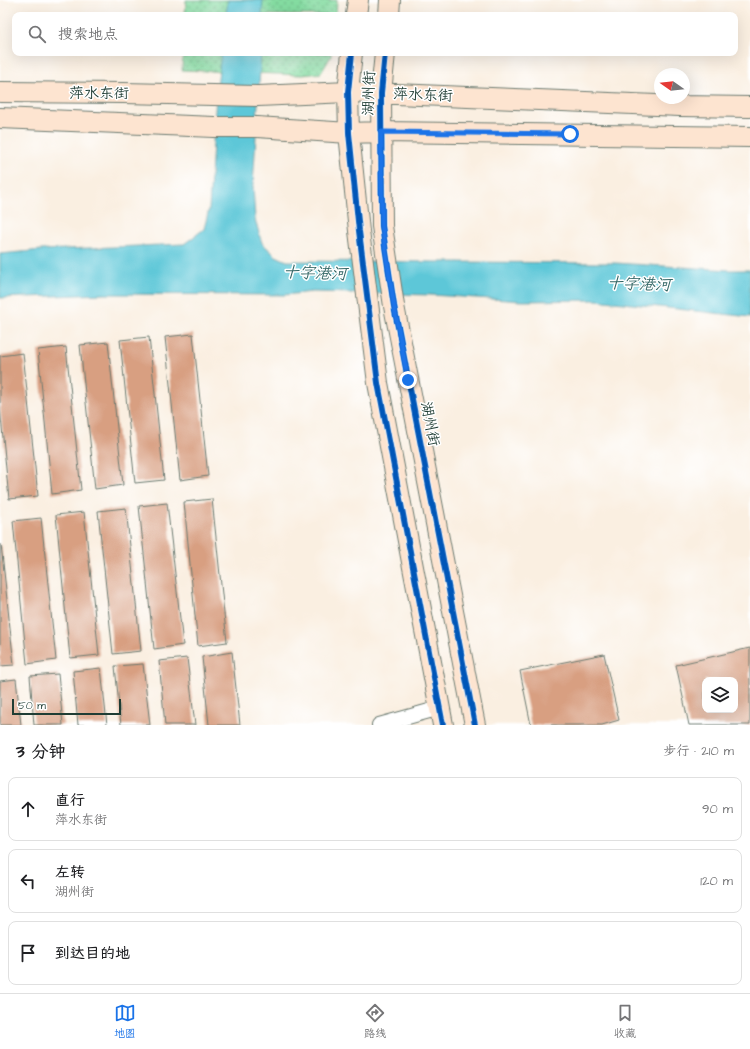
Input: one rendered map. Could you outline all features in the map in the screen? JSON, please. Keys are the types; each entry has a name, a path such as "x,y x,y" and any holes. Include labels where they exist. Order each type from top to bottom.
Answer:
{"main road":[{"path":"356,12 358,0"},
{"path":"389,12 390,0"},
{"name":"湖州街","path":"352,56 348,92 349,133 359,231 378,383 442,716"},
{"name":"湖州街","path":"385,56 381,93 382,226 394,306 475,725"},
{"name":"萍水东街","path":"0,92 123,92 258,96 348,92 680,106 750,107"},
{"name":"萍水东街","path":"0,118 214,127 257,127 349,133 381,132 750,136"}],"street":[{"path":"379,725 442,716"}],"green space":[{"path":"186,0 337,0 336,12 185,12"},
{"path":"183,56 331,56 321,73 302,75 182,70"}],"water":[{"path":"228,0 263,0 262,12 226,12"},
{"name":"十字港河","path":"221,56 261,56 253,186 255,219 262,243 276,256 287,261 615,263 750,270 750,317 596,300 522,301 431,295 313,292 284,295 104,294 0,298 0,254 42,250 184,244 204,229 209,209 216,95"}],"building":[{"path":"193,334 208,476 180,480 165,337"},
{"path":"149,337 164,480 135,483 120,340"},
{"path":"108,342 123,485 95,489 80,345"},
{"path":"66,347 81,490 52,494 38,350"},
{"path":"23,353 38,496 9,499 0,407 0,356"},
{"path":"212,499 227,642 198,646 184,502"},
{"path":"167,503 183,645 154,649 139,506"},
{"path":"126,508 141,651 113,654 98,511"},
{"path":"84,512 99,655 70,658 56,515"},
{"path":"41,518 56,660 27,664 13,521"},
{"path":"0,544 14,665 0,666"},
{"path":"750,648 750,725 689,725 676,665"},
{"path":"232,652 240,725 209,725 202,657"},
{"path":"604,654 619,720 602,725 531,725 520,671"},
{"path":"187,658 195,725 165,725 159,661"},
{"path":"143,664 150,725 121,725 115,666"},
{"path":"101,668 107,725 78,725 73,671"},
{"path":"58,674 63,725 34,725 30,676"},
{"path":"16,679 21,725 0,725 0,681"}],"cycle path":[{"path":"352,56 348,92 349,133 359,231 378,383 443,725"},
{"path":"385,56 381,93 382,226 394,306 475,725"}],"route":[{"path":"408,380 394,306 382,226 381,132 570,134"}]}
